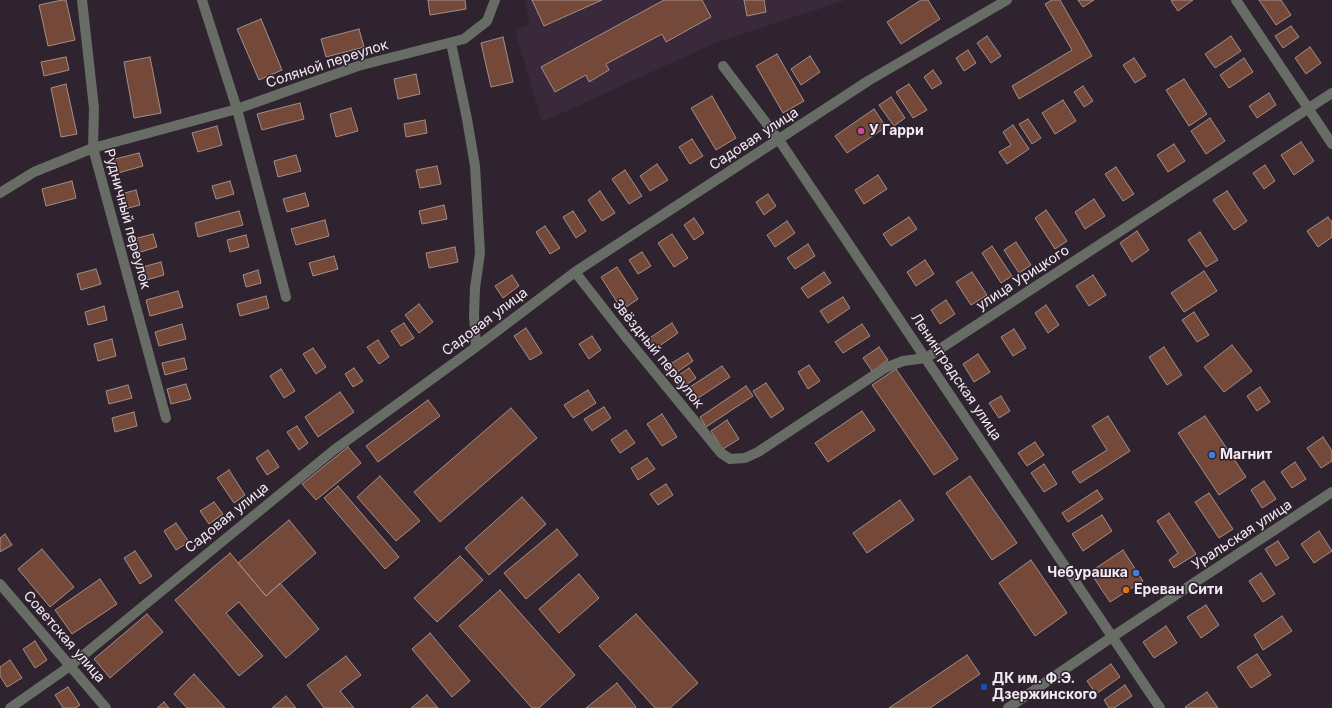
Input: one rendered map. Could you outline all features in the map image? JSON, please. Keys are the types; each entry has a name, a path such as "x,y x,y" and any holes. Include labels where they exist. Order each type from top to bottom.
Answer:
{"street":[{"name":"Рудничный переулок","path":"82,0 94,108 93,148 166,418"},
{"path":"202,0 237,109 286,297"},
{"name":"Соляной переулок","path":"0,193 34,172 93,148 237,109 358,66 464,39 487,21 495,0"},
{"name":"Садовая улица","path":"10,708 70,666 334,450 476,347 575,272 868,81 1007,0"},
{"path":"1236,0 1332,144"},
{"path":"451,43 475,166 480,253 475,288 474,315 476,347"},
{"name":"Ленинградская улица","path":"724,66 779,140 1160,708"},
{"name":"улица Урицкого","path":"721,453 730,459 745,458 758,452 884,368 903,361 926,358 1332,93"},
{"name":"Звёздный переулок","path":"575,272 625,336 721,453"},
{"name":"Уральская улица","path":"1008,708 1112,637 1332,492"},
{"name":"Советская улица","path":"0,584 106,708"}],"shaded area":[{"path":"525,0 846,0 715,43 542,122 515,30 530,25"}],"building":[{"path":"66,0 75,40 48,46 39,5"},
{"path":"428,0 465,0 466,9 430,15"},
{"path":"532,0 602,0 544,26"},
{"path":"664,0 702,0 711,17 666,42 662,34 606,64 609,70 589,82 586,75 555,92 541,67"},
{"path":"744,0 764,0 766,12 747,16"},
{"path":"921,0 928,0 940,19 901,44 887,22"},
{"path":"1052,0 1060,0 1092,56 1019,99 1012,86 1072,50 1045,4"},
{"path":"1078,0 1094,0 1083,7"},
{"path":"1193,0 1178,11 1171,1"},
{"path":"1259,0 1281,0 1291,15 1276,25"},
{"path":"261,19 282,70 259,80 237,29"},
{"path":"1291,26 1299,37 1283,48 1275,36"},
{"path":"359,29 364,47 326,57 321,39"},
{"path":"987,36 1001,56 991,63 977,43"},
{"path":"1231,36 1241,51 1215,68 1205,54"},
{"path":"503,37 513,82 491,87 481,43"},
{"path":"1310,47 1321,63 1306,74 1295,58"},
{"path":"968,50 976,63 964,71 956,58"},
{"path":"777,54 804,101 783,113 756,66"},
{"path":"810,56 820,72 801,85 791,69"},
{"path":"66,57 69,70 44,76 41,62"},
{"path":"150,57 161,113 134,118 124,62"},
{"path":"1134,58 1146,76 1135,83 1123,65"},
{"path":"1244,58 1253,72 1229,88 1220,75"},
{"path":"933,70 942,83 932,89 924,77"},
{"path":"416,74 420,94 398,99 394,79"},
{"path":"1184,79 1207,114 1189,126 1166,90"},
{"path":"66,84 77,134 61,137 51,88"},
{"path":"909,84 927,110 913,118 896,92"},
{"path":"1083,86 1093,101 1084,107 1074,92"},
{"path":"1269,93 1276,105 1257,118 1249,106"},
{"path":"712,96 736,138 716,150 691,108"},
{"path":"891,97 905,118 894,126 879,105"},
{"path":"1063,100 1076,121 1055,134 1042,113"},
{"path":"300,103 304,119 262,130 257,114"},
{"path":"351,108 358,131 336,137 330,114"},
{"name":"У Гарри","path":"874,109 886,127 847,153 835,136"},
{"path":"1210,118 1225,141 1206,154 1191,131"},
{"path":"1028,119 1041,138 1032,144 1019,124"},
{"path":"425,120 427,133 406,137 404,124"},
{"path":"1013,125 1029,149 1007,164 999,152 1011,145 1003,132"},
{"path":"217,126 222,145 198,152 192,133"},
{"path":"692,139 703,156 690,164 679,147"},
{"path":"1301,142 1314,161 1294,175 1281,155"},
{"path":"1174,144 1185,161 1168,172 1157,155"},
{"path":"139,153 143,166 111,175 107,161"},
{"path":"296,155 301,171 278,177 274,161"},
{"path":"657,164 668,180 650,191 640,176"},
{"path":"1265,165 1275,181 1264,189 1253,173"},
{"path":"437,166 441,184 420,188 416,170"},
{"path":"1116,167 1134,194 1123,201 1105,174"},
{"path":"625,170 642,196 629,204 612,179"},
{"path":"878,175 887,189 864,204 855,190"},
{"path":"72,181 76,198 46,206 42,189"},
{"path":"230,181 234,194 216,199 212,186"},
{"path":"136,190 140,205 121,210 117,195"},
{"path":"600,191 615,213 602,221 588,200"},
{"path":"1227,191 1247,221 1234,230 1213,200"},
{"path":"305,193 309,206 287,212 283,199"},
{"path":"768,194 776,206 764,215 756,202"},
{"path":"1094,199 1105,216 1085,229 1075,212"},
{"path":"444,205 447,219 422,224 419,211"},
{"path":"1046,210 1067,241 1055,249 1035,218"},
{"path":"239,211 243,225 198,237 195,223"},
{"path":"573,211 586,231 576,238 563,217"},
{"path":"909,217 917,229 891,246 883,234"},
{"path":"1328,217 1332,222 1332,237 1318,247 1307,231"},
{"path":"694,218 704,233 694,240 684,225"},
{"path":"325,220 329,236 296,245 291,229"},
{"path":"787,221 795,233 775,247 767,235"},
{"path":"545,226 560,248 550,254 536,232"},
{"path":"1137,231 1149,250 1132,262 1120,243"},
{"path":"1200,232 1218,260 1206,267 1188,240"},
{"path":"153,234 157,247 134,254 130,240"},
{"path":"672,234 688,258 674,267 658,243"},
{"path":"246,235 249,247 230,252 227,240"},
{"path":"1016,242 1031,265 1019,273 1004,250"},
{"path":"808,244 815,256 795,269 787,258"},
{"path":"992,246 1012,276 1001,283 982,253"},
{"path":"455,247 458,262 429,268 426,253"},
{"path":"642,252 651,266 638,274 629,260"},
{"path":"334,256 338,269 313,276 309,263"},
{"path":"925,260 934,274 916,286 907,272"},
{"path":"161,262 164,275 143,281 139,268"},
{"path":"617,267 638,299 622,310 601,277"},
{"path":"96,269 101,284 81,290 77,274"},
{"path":"258,270 261,283 246,287 243,275"},
{"path":"1204,271 1217,291 1184,312 1171,293"},
{"path":"824,272 831,283 808,298 801,288"},
{"path":"972,272 987,295 971,305 956,282"},
{"path":"512,275 519,286 503,298 495,286"},
{"path":"1093,275 1106,295 1089,306 1076,286"},
{"path":"178,291 183,307 150,316 146,300"},
{"path":"266,296 269,308 240,316 237,304"},
{"path":"843,297 850,308 828,323 820,311"},
{"path":"946,300 955,314 940,324 931,310"},
{"path":"419,304 433,322 419,333 405,315"},
{"path":"1046,305 1059,325 1048,333 1035,313"},
{"path":"104,306 107,320 88,325 85,312"},
{"path":"1194,312 1209,335 1197,342 1182,320"},
{"path":"404,323 414,338 401,346 391,331"},
{"path":"672,323 678,333 652,351 645,341"},
{"path":"182,324 186,339 159,346 155,332"},
{"path":"862,324 870,336 843,353 835,342"},
{"path":"526,328 542,353 530,360 514,336"},
{"path":"1014,329 1026,348 1013,356 1001,337"},
{"path":"592,336 601,350 589,359 579,344"},
{"path":"112,339 116,356 98,361 94,344"},
{"path":"378,340 389,357 379,364 367,347"},
{"path":"1232,345 1252,371 1224,392 1204,367"},
{"path":"879,347 888,360 872,371 863,358"},
{"path":"1164,347 1182,375 1167,385 1149,357"},
{"path":"313,348 326,367 316,374 303,354"},
{"path":"688,353 693,361 670,377 664,368"},
{"path":"978,354 990,372 974,382 963,364"},
{"path":"184,358 187,369 165,375 162,363"},
{"path":"809,365 820,381 808,389 798,372"},
{"path":"722,366 730,377 692,402 684,391"},
{"path":"354,368 363,381 353,387 345,374"},
{"path":"689,368 696,378 680,389 673,379"},
{"path":"281,369 295,391 284,398 270,376"},
{"path":"896,369 958,459 934,475 872,385"},
{"path":"766,383 784,409 771,418 753,391"},
{"path":"186,384 191,399 171,404 167,389"},
{"path":"128,385 132,398 109,404 106,391"},
{"path":"746,386 753,396 706,427 700,417"},
{"path":"1260,387 1270,402 1257,411 1247,396"},
{"path":"588,390 596,403 573,418 564,405"},
{"path":"340,392 354,412 318,437 305,417"},
{"path":"1001,396 1010,411 999,418 989,403"},
{"path":"428,400 440,416 378,462 366,446"},
{"path":"604,407 611,418 592,431 584,419"},
{"path":"511,408 537,438 440,522 414,492"},
{"path":"862,411 875,430 828,462 815,443"},
{"path":"134,412 137,426 115,432 112,418"},
{"path":"662,414 677,437 662,446 647,424"},
{"path":"1108,416 1130,451 1080,483 1072,472 1107,450 1092,426"},
{"name":"Магнит","path":"1205,416 1246,477 1219,495 1178,433"},
{"path":"727,420 739,439 723,449 711,431"},
{"path":"297,426 308,443 299,450 287,432"},
{"path":"626,430 635,443 620,453 611,440"},
{"path":"1323,437 1332,451 1332,461 1321,468 1307,448"},
{"path":"1035,442 1044,455 1027,466 1018,453"},
{"path":"348,447 361,463 316,500 302,484"},
{"path":"268,450 279,467 267,475 256,458"},
{"path":"647,458 655,469 638,480 631,468"},
{"path":"1295,462 1306,479 1292,488 1281,472"},
{"path":"1044,464 1057,484 1044,492 1031,473"},
{"path":"229,470 245,495 234,503 217,478"},
{"path":"380,476 420,521 396,541 357,497"},
{"path":"970,476 1017,543 992,560 946,493"},
{"path":"1264,481 1276,499 1262,508 1251,490"},
{"path":"666,484 673,495 658,505 650,494"},
{"path":"338,486 399,557 385,569 324,498"},
{"path":"1097,490 1103,499 1068,522 1062,513"},
{"path":"1209,493 1233,529 1219,538 1195,502"},
{"path":"522,497 546,524 489,575 465,548"},
{"path":"900,500 914,520 867,553 853,533"},
{"path":"214,502 223,514 209,524 200,511"},
{"path":"1169,513 1196,554 1174,568 1169,560 1178,553 1157,521"},
{"path":"1102,515 1112,531 1083,551 1072,534"},
{"path":"289,520 316,553 266,596 238,563"},
{"path":"176,523 189,542 176,550 164,531"},
{"path":"557,529 578,555 526,599 504,573"},
{"path":"1319,531 1332,551 1314,563 1301,544"},
{"path":"5,534 12,545 0,552 0,538"},
{"path":"1278,541 1289,558 1276,566 1265,549"},
{"path":"42,549 74,587 50,607 18,569"},
{"path":"1123,550 1143,581 1110,602 1090,572"},
{"path":"135,551 152,576 140,584 124,558"},
{"path":"230,553 266,596 280,583 319,629 286,658 239,602 226,613 263,656 239,676 175,600"},
{"path":"460,556 483,580 437,622 414,598"},
{"path":"1031,560 1067,613 1035,636 999,583"},
{"path":"1261,573 1275,594 1263,602 1249,581"},
{"path":"579,574 599,598 559,633 539,609"},
{"path":"100,579 117,604 72,634 55,610"},
{"path":"500,590 575,675 539,708 532,708 459,626"},
{"path":"1206,605 1219,625 1201,638 1187,617"},
{"path":"147,614 163,632 110,678 94,659"},
{"path":"636,614 698,683 670,708 655,708 599,646"},
{"path":"1282,616 1292,631 1263,650 1254,635"},
{"path":"1166,626 1177,643 1154,658 1143,642"},
{"path":"430,633 470,681 452,697 412,649"},
{"path":"35,641 47,660 35,668 23,649"},
{"path":"1257,654 1271,675 1251,688 1237,667"},
{"path":"967,655 980,674 930,708 889,708"},
{"path":"346,656 361,675 340,691 354,708 324,708 307,685"},
{"path":"10,660 22,678 7,687 0,676 0,667"},
{"path":"1111,664 1120,677 1096,694 1087,681"},
{"path":"194,674 225,708 187,708 174,694"},
{"path":"617,683 636,707 635,708 586,708"},
{"path":"1125,685 1132,696 1114,708 1109,708 1104,700"},
{"path":"68,687 80,705 75,708 63,708 55,695"},
{"path":"1207,692 1218,708 1185,707"},
{"path":"427,695 438,708 411,708"},
{"path":"286,696 296,708 272,708"},
{"path":"164,702 169,708 157,708"}],"place":[{"name":"У Гарри","path":"861,131"},
{"name":"Магнит","path":"1212,455"},
{"name":"Чебурашка","path":"1136,573"},
{"name":"Ереван Сити","path":"1126,590"},
{"name":"ДК им. Ф.Э. Дзержинского","path":"984,687"}]}
